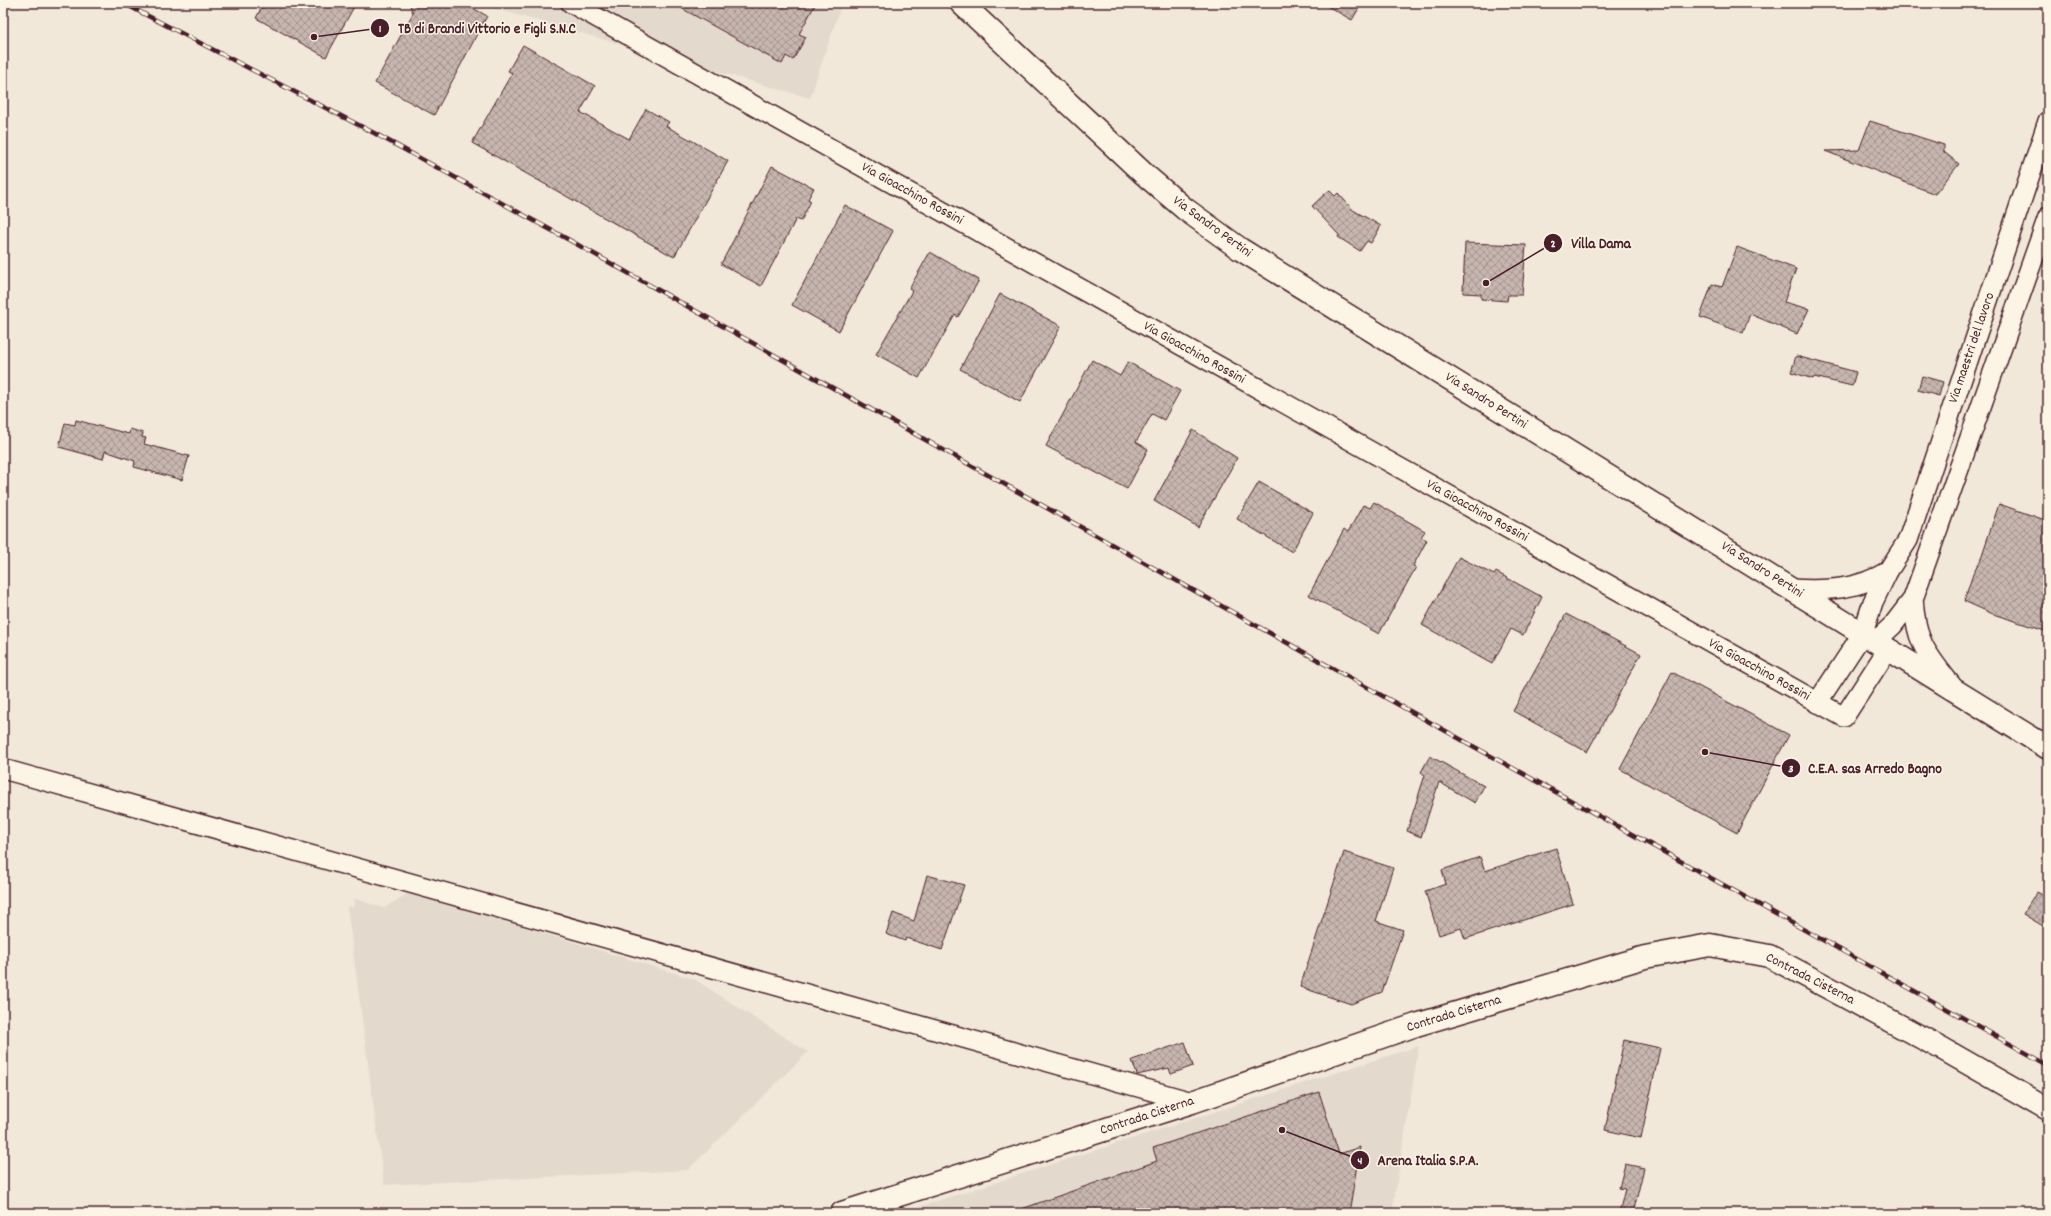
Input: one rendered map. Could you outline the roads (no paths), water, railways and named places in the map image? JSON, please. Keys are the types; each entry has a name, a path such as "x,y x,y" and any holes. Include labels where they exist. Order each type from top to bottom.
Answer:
{"main road":[{"name":"Via Sandro Pertini","path":"961,3 1144,174 1185,209 1240,249 2048,748"},
{"name":"Contrada Cisterna","path":"842,1213 1192,1102 1416,1025 1645,957 1710,945 1770,956 1943,1049 2048,1109"}],"street":[{"name":"Via Gioacchino Rossini","path":"571,3 1844,718 1876,641"},
{"name":"Via maestri del lavoro","path":"1876,641 1873,602 1888,571 1908,540 2048,121"},
{"name":"Via maestri del lavoro","path":"1876,641 1893,625 1913,599 2048,217"},
{"name":"Via maestri del lavoro","path":"1791,589 1818,591 1847,588 1873,581 1888,571"},
{"name":"Via maestri del lavoro","path":"1913,599 1915,621 1920,640 1928,655 1955,690"},
{"name":"Via Gioacchino Rossini","path":"1818,703 1876,641"},
{"path":"3,769 1192,1102"}],"railway":[{"path":"123,3 374,133 571,241 1325,664 2048,1065"}],"place":[{"name":"TB di Brandi Vittorio e Figli S.N.C","path":"314,37"},
{"name":"Villa Dama","path":"1486,283"},
{"name":"C.E.A. sas Arredo Bagno","path":"1705,752"},
{"name":"Arena Italia S.P.A.","path":"1282,1130"}]}
